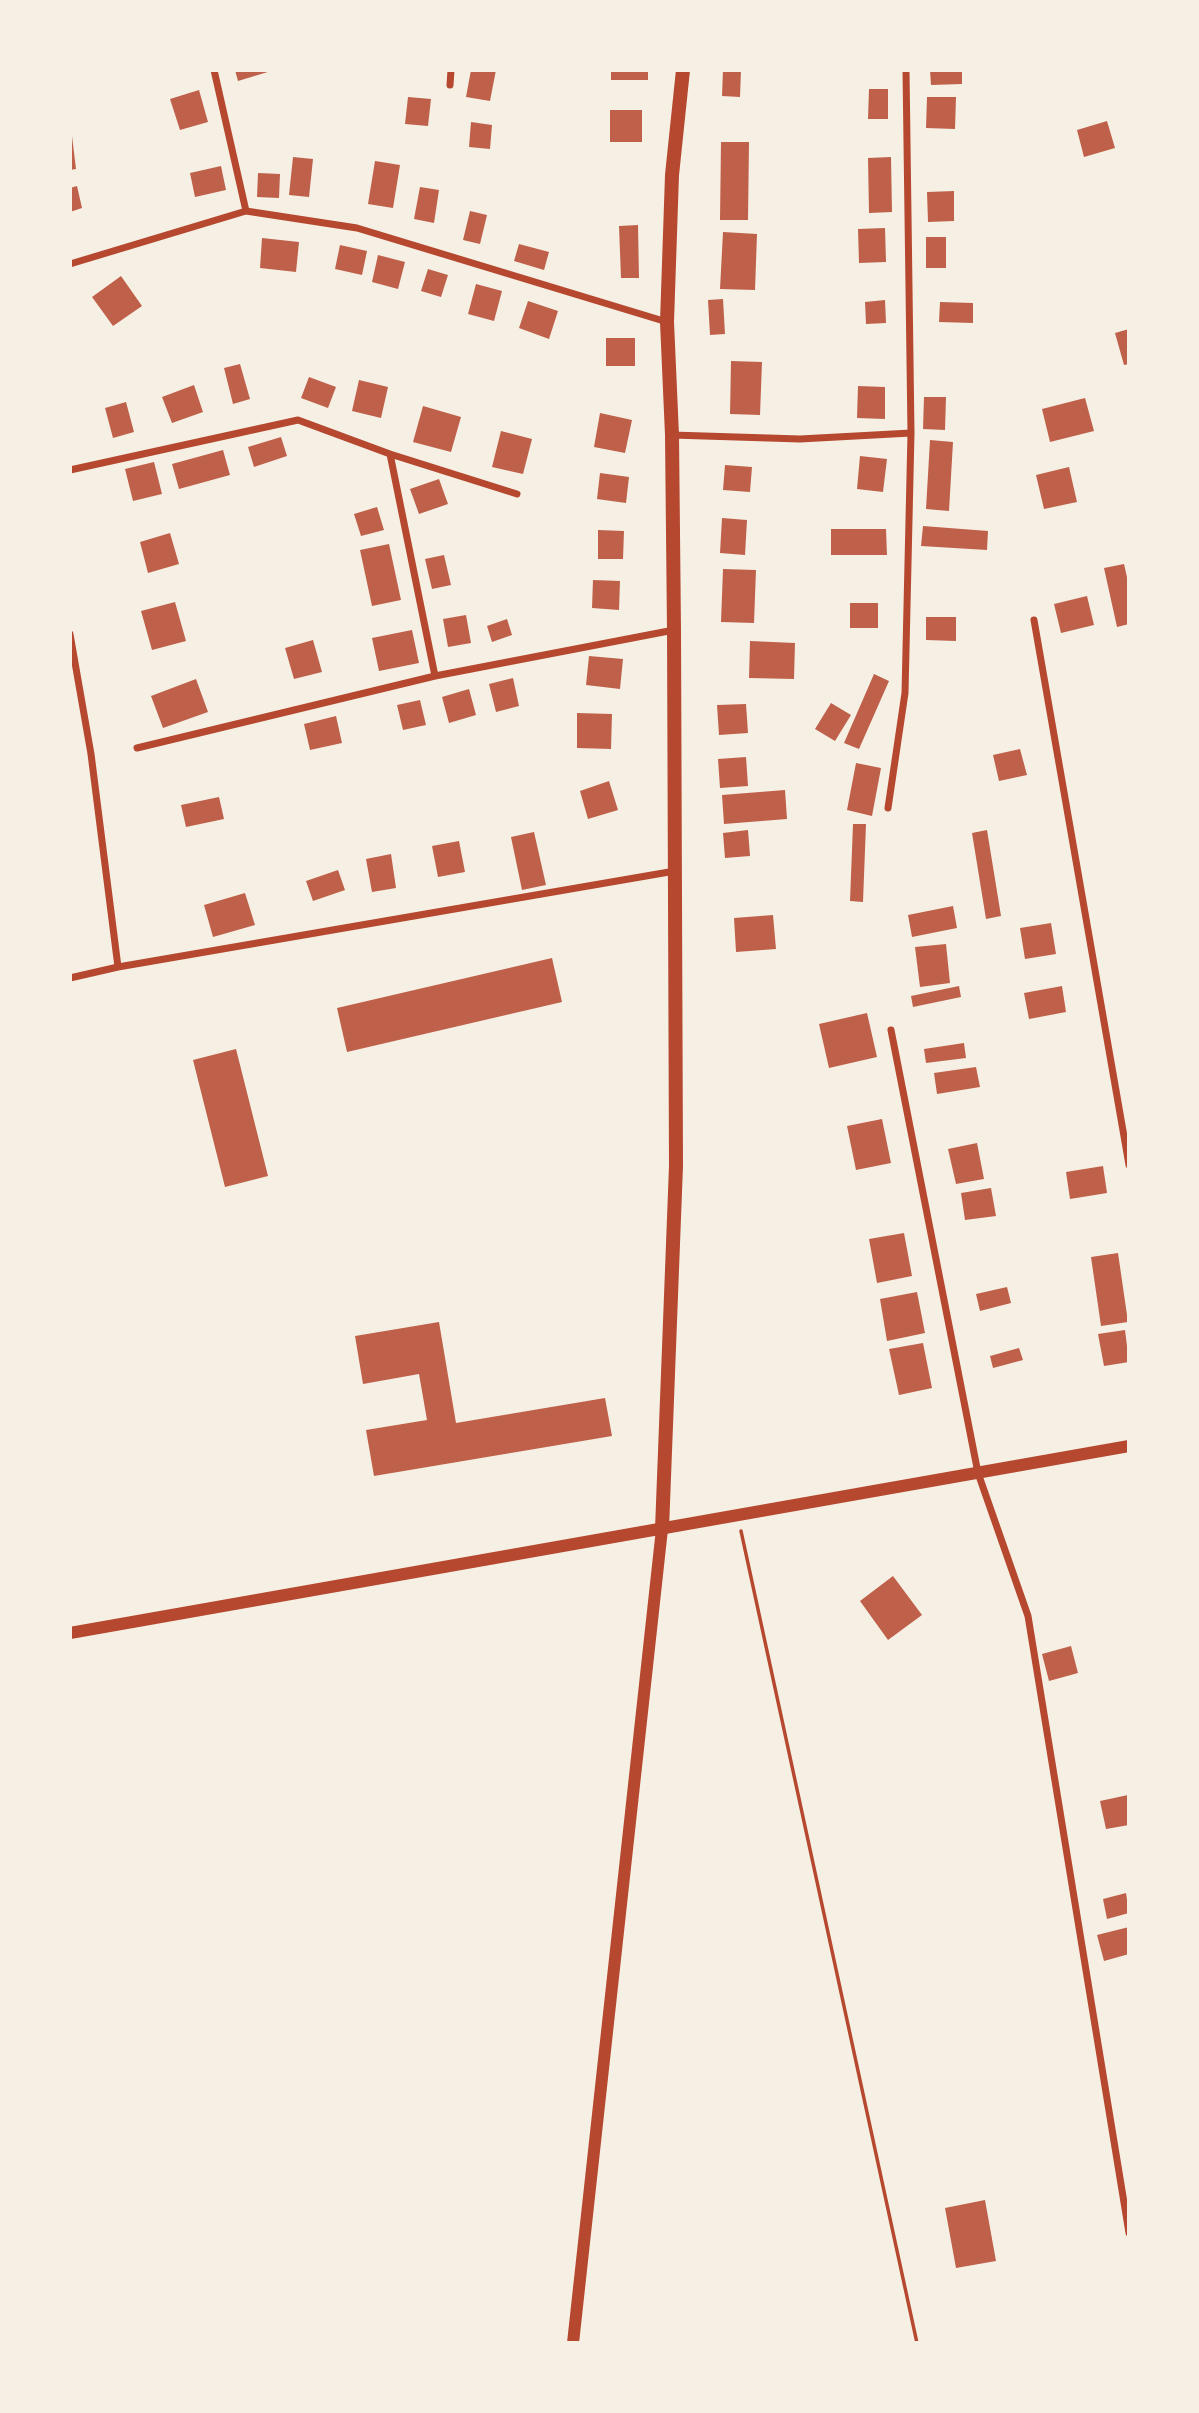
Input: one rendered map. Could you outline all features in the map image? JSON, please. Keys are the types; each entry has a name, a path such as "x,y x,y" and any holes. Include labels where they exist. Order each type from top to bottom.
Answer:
{"main road":[{"path":"662,1529 676,1166 674,629 667,322 672,175 682,70"}],"street":[{"path":"214,70 246,211"},
{"path":"450,85 451,70"},
{"path":"888,808 905,694 911,433 906,70"},
{"path":"70,264 246,211 357,228 667,322"},
{"path":"70,470 298,421 390,454 517,494"},
{"path":"671,435 800,439 911,433"},
{"path":"390,454 435,676"},
{"path":"1034,620 1129,1165"},
{"path":"137,748 435,676 674,629"},
{"path":"70,634 91,754 118,967"},
{"path":"70,978 118,967 675,871"},
{"path":"891,1030 978,1473 1028,1616 1129,2233"},
{"path":"70,1633 1129,1446"},
{"path":"573,2343 662,1529"}],"path":[{"path":"738,1517 917,2343"}],"building":[{"path":"235,70 271,70 271,71 238,81"},
{"path":"471,70 496,70 490,101 466,97"},
{"path":"611,70 648,70 648,80 611,80"},
{"path":"723,70 741,70 740,97 722,96"},
{"path":"930,70 962,70 962,84 931,85"},
{"path":"869,89 888,89 888,119 868,119"},
{"path":"199,90 208,122 180,130 170,99"},
{"path":"408,97 431,99 428,126 405,124"},
{"path":"927,97 956,97 955,129 926,128"},
{"path":"610,110 642,110 642,142 610,142"},
{"path":"1107,121 1115,148 1084,157 1077,130"},
{"path":"471,122 492,125 490,149 469,147"},
{"path":"72,136 76,169 70,170 70,137"},
{"path":"721,142 749,142 748,220 720,220"},
{"path":"293,157 313,159 309,197 289,195"},
{"path":"891,157 892,212 869,213 868,158"},
{"path":"375,161 400,165 393,208 368,204"},
{"path":"221,166 226,190 195,197 190,173"},
{"path":"258,173 280,174 279,198 257,197"},
{"path":"77,186 82,208 70,212 70,188"},
{"path":"420,187 439,190 434,223 414,219"},
{"path":"954,191 954,221 928,222 927,192"},
{"path":"470,211 487,215 480,244 463,240"},
{"path":"638,225 639,278 621,278 619,226"},
{"path":"885,228 886,262 859,263 858,229"},
{"path":"723,232 757,234 755,290 720,289"},
{"path":"926,237 946,237 946,268 926,268"},
{"path":"262,238 299,242 296,272 260,268"},
{"path":"519,244 549,252 544,270 514,261"},
{"path":"340,245 367,251 362,275 335,269"},
{"path":"378,255 405,262 398,289 372,282"},
{"path":"428,269 448,275 441,297 421,291"},
{"path":"121,276 142,306 113,326 92,297"},
{"path":"476,284 502,291 494,321 468,314"},
{"path":"723,299 725,334 710,335 708,300"},
{"path":"885,300 886,323 866,324 865,302"},
{"path":"528,301 558,311 549,339 519,328"},
{"path":"940,302 973,303 973,323 939,322"},
{"path":"1129,329 1129,364 1124,365 1115,333"},
{"path":"606,338 635,338 635,366 606,366"},
{"path":"731,361 762,362 760,415 730,414"},
{"path":"240,364 250,399 233,404 224,368"},
{"path":"309,377 336,387 328,408 301,398"},
{"path":"359,380 388,387 381,418 352,411"},
{"path":"194,385 203,412 172,423 162,397"},
{"path":"858,386 885,387 885,419 857,418"},
{"path":"924,397 946,397 945,430 923,429"},
{"path":"1085,398 1094,431 1050,442 1042,409"},
{"path":"126,402 134,432 113,438 105,408"},
{"path":"423,406 461,417 451,452 413,442"},
{"path":"600,413 632,420 625,453 594,447"},
{"path":"501,431 532,439 523,474 492,467"},
{"path":"281,437 287,456 254,467 248,447"},
{"path":"930,440 953,442 949,511 926,509"},
{"path":"223,450 230,475 179,489 172,464"},
{"path":"860,456 887,459 883,492 857,489"},
{"path":"154,462 162,494 133,501 125,469"},
{"path":"725,465 752,467 750,492 723,490"},
{"path":"1069,467 1077,502 1044,509 1036,475"},
{"path":"600,473 629,477 626,503 597,499"},
{"path":"439,479 448,504 419,514 410,489"},
{"path":"377,507 384,530 361,536 354,514"},
{"path":"722,518 747,520 745,555 720,553"},
{"path":"923,526 988,531 987,550 921,546"},
{"path":"831,529 886,529 887,555 831,555"},
{"path":"598,530 624,531 623,559 598,559"},
{"path":"170,533 179,564 148,573 140,542"},
{"path":"389,544 401,600 372,606 360,550"},
{"path":"444,555 451,585 432,589 425,559"},
{"path":"1124,564 1129,586 1129,624 1117,627 1104,568"},
{"path":"723,569 756,570 754,623 721,622"},
{"path":"593,580 620,581 619,610 592,608"},
{"path":"1087,596 1094,625 1061,633 1054,604"},
{"path":"175,602 186,641 152,650 141,611"},
{"path":"850,603 878,603 878,628 850,628"},
{"path":"466,615 471,643 448,647 443,619"},
{"path":"926,617 956,617 956,641 926,640"},
{"path":"507,619 512,635 492,642 487,626"},
{"path":"412,630 419,663 379,671 372,638"},
{"path":"313,640 322,672 294,679 285,648"},
{"path":"750,641 795,643 794,679 749,678"},
{"path":"589,656 623,659 620,689 586,685"},
{"path":"874,674 889,681 859,749 844,743"},
{"path":"513,678 519,706 496,712 489,684"},
{"path":"196,679 208,712 163,728 151,696"},
{"path":"469,689 476,715 449,723 442,697"},
{"path":"420,700 426,725 403,730 397,705"},
{"path":"831,703 851,715 835,741 815,729"},
{"path":"746,704 748,733 719,735 717,705"},
{"path":"577,713 612,714 611,749 577,748"},
{"path":"336,716 342,743 310,750 304,724"},
{"path":"1020,749 1027,775 999,781 993,755"},
{"path":"746,757 748,786 720,788 718,759"},
{"path":"856,763 881,768 872,816 847,810"},
{"path":"609,781 618,810 588,819 580,791"},
{"path":"785,790 787,819 724,824 722,795"},
{"path":"219,797 224,819 186,827 181,805"},
{"path":"853,824 866,824 863,902 850,901"},
{"path":"748,830 750,856 725,858 723,833"},
{"path":"987,830 1001,916 986,919 972,833"},
{"path":"534,832 546,885 522,890 511,837"},
{"path":"459,841 465,872 438,877 432,846"},
{"path":"391,854 396,888 372,892 366,859"},
{"path":"338,870 345,890 313,901 306,881"},
{"path":"245,893 255,925 213,937 204,905"},
{"path":"953,906 957,928 912,937 908,915"},
{"path":"773,915 776,949 736,952 734,918"},
{"path":"1051,923 1056,954 1025,959 1020,928"},
{"path":"946,944 950,983 920,987 915,947"},
{"path":"552,958 562,1002 347,1052 337,1008"},
{"path":"959,986 961,997 913,1007 911,996"},
{"path":"1062,986 1066,1012 1029,1019 1024,993"},
{"path":"867,1013 877,1057 829,1068 819,1024"},
{"path":"964,1043 966,1058 926,1063 924,1049"},
{"path":"236,1049 268,1176 225,1187 193,1060"},
{"path":"976,1067 980,1087 937,1094 934,1073"},
{"path":"882,1119 891,1163 856,1170 847,1126"},
{"path":"977,1143 984,1179 956,1184 948,1149"},
{"path":"1103,1166 1107,1193 1070,1199 1066,1172"},
{"path":"991,1188 996,1216 965,1220 961,1193"},
{"path":"904,1233 912,1276 877,1283 869,1239"},
{"path":"1118,1253 1128,1322 1101,1326 1091,1257"},
{"path":"1007,1287 1011,1303 980,1311 976,1294"},
{"path":"917,1292 925,1333 887,1341 880,1299"},
{"path":"439,1322 456,1423 605,1398 612,1436 374,1476 366,1430 427,1420 419,1374 363,1384 355,1336"},
{"path":"1125,1330 1129,1362 1104,1366 1098,1334"},
{"path":"923,1343 932,1388 899,1395 889,1349"},
{"path":"1019,1348 1023,1360 993,1368 990,1356"},
{"path":"893,1576 922,1615 888,1640 860,1601"},
{"path":"1071,1646 1078,1673 1049,1681 1042,1654"},
{"path":"1128,1795 1129,1825 1106,1829 1100,1801"},
{"path":"1126,1893 1129,1913 1107,1919 1103,1899"},
{"path":"1129,1927 1129,1954 1104,1961 1097,1935"},
{"path":"985,2200 996,2261 956,2268 945,2208"}]}
